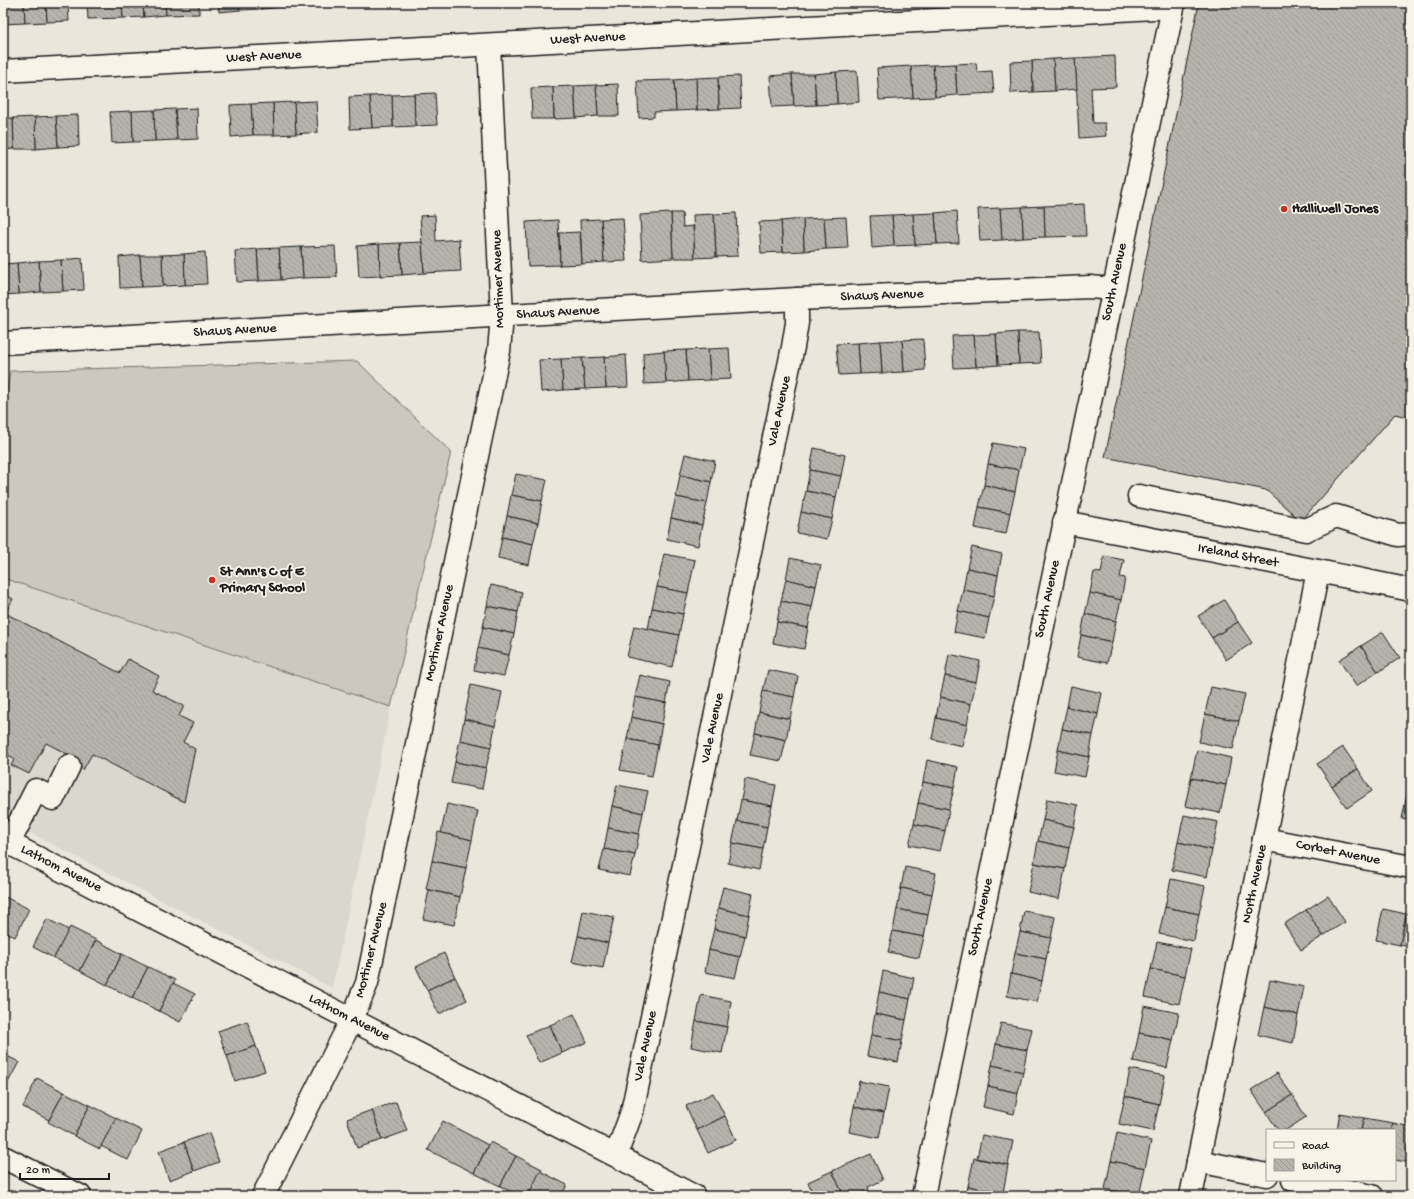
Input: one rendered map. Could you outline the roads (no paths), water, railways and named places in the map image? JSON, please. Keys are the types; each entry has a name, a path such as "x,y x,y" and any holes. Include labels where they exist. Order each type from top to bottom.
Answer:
{"street":[{"name":"West Avenue","path":"3,71 1173,5"},
{"name":"South Avenue","path":"923,1196 1173,5"},
{"name":"Mortimer Avenue","path":"263,1196 352,1019 363,994 371,966 499,351 502,316 489,44"},
{"name":"Shaws Avenue","path":"3,343 797,299 1090,287 1113,289"},
{"name":"Vale Avenue","path":"616,1155 632,1112 794,347 797,323 797,299"},
{"path":"1139,496 1306,530 1336,516 1398,535 1411,534"},
{"name":"Ireland Street","path":"1064,522 1411,590"},
{"name":"North Avenue","path":"1191,1196 1318,571"},
{"path":"6,841 36,790 53,798 69,766"},
{"name":"Corbet Avenue","path":"1264,839 1411,867"},
{"name":"Lathom Avenue","path":"6,841 694,1196"},
{"path":"3,1157 80,1196"},
{"path":"1198,1161 1266,1175"},
{"path":"1298,1181 1372,1196"}],"place":[{"name":"Halliwell Jones","path":"1284,209"},
{"name":"St Ann's C of E Primary School","path":"212,580"}]}
